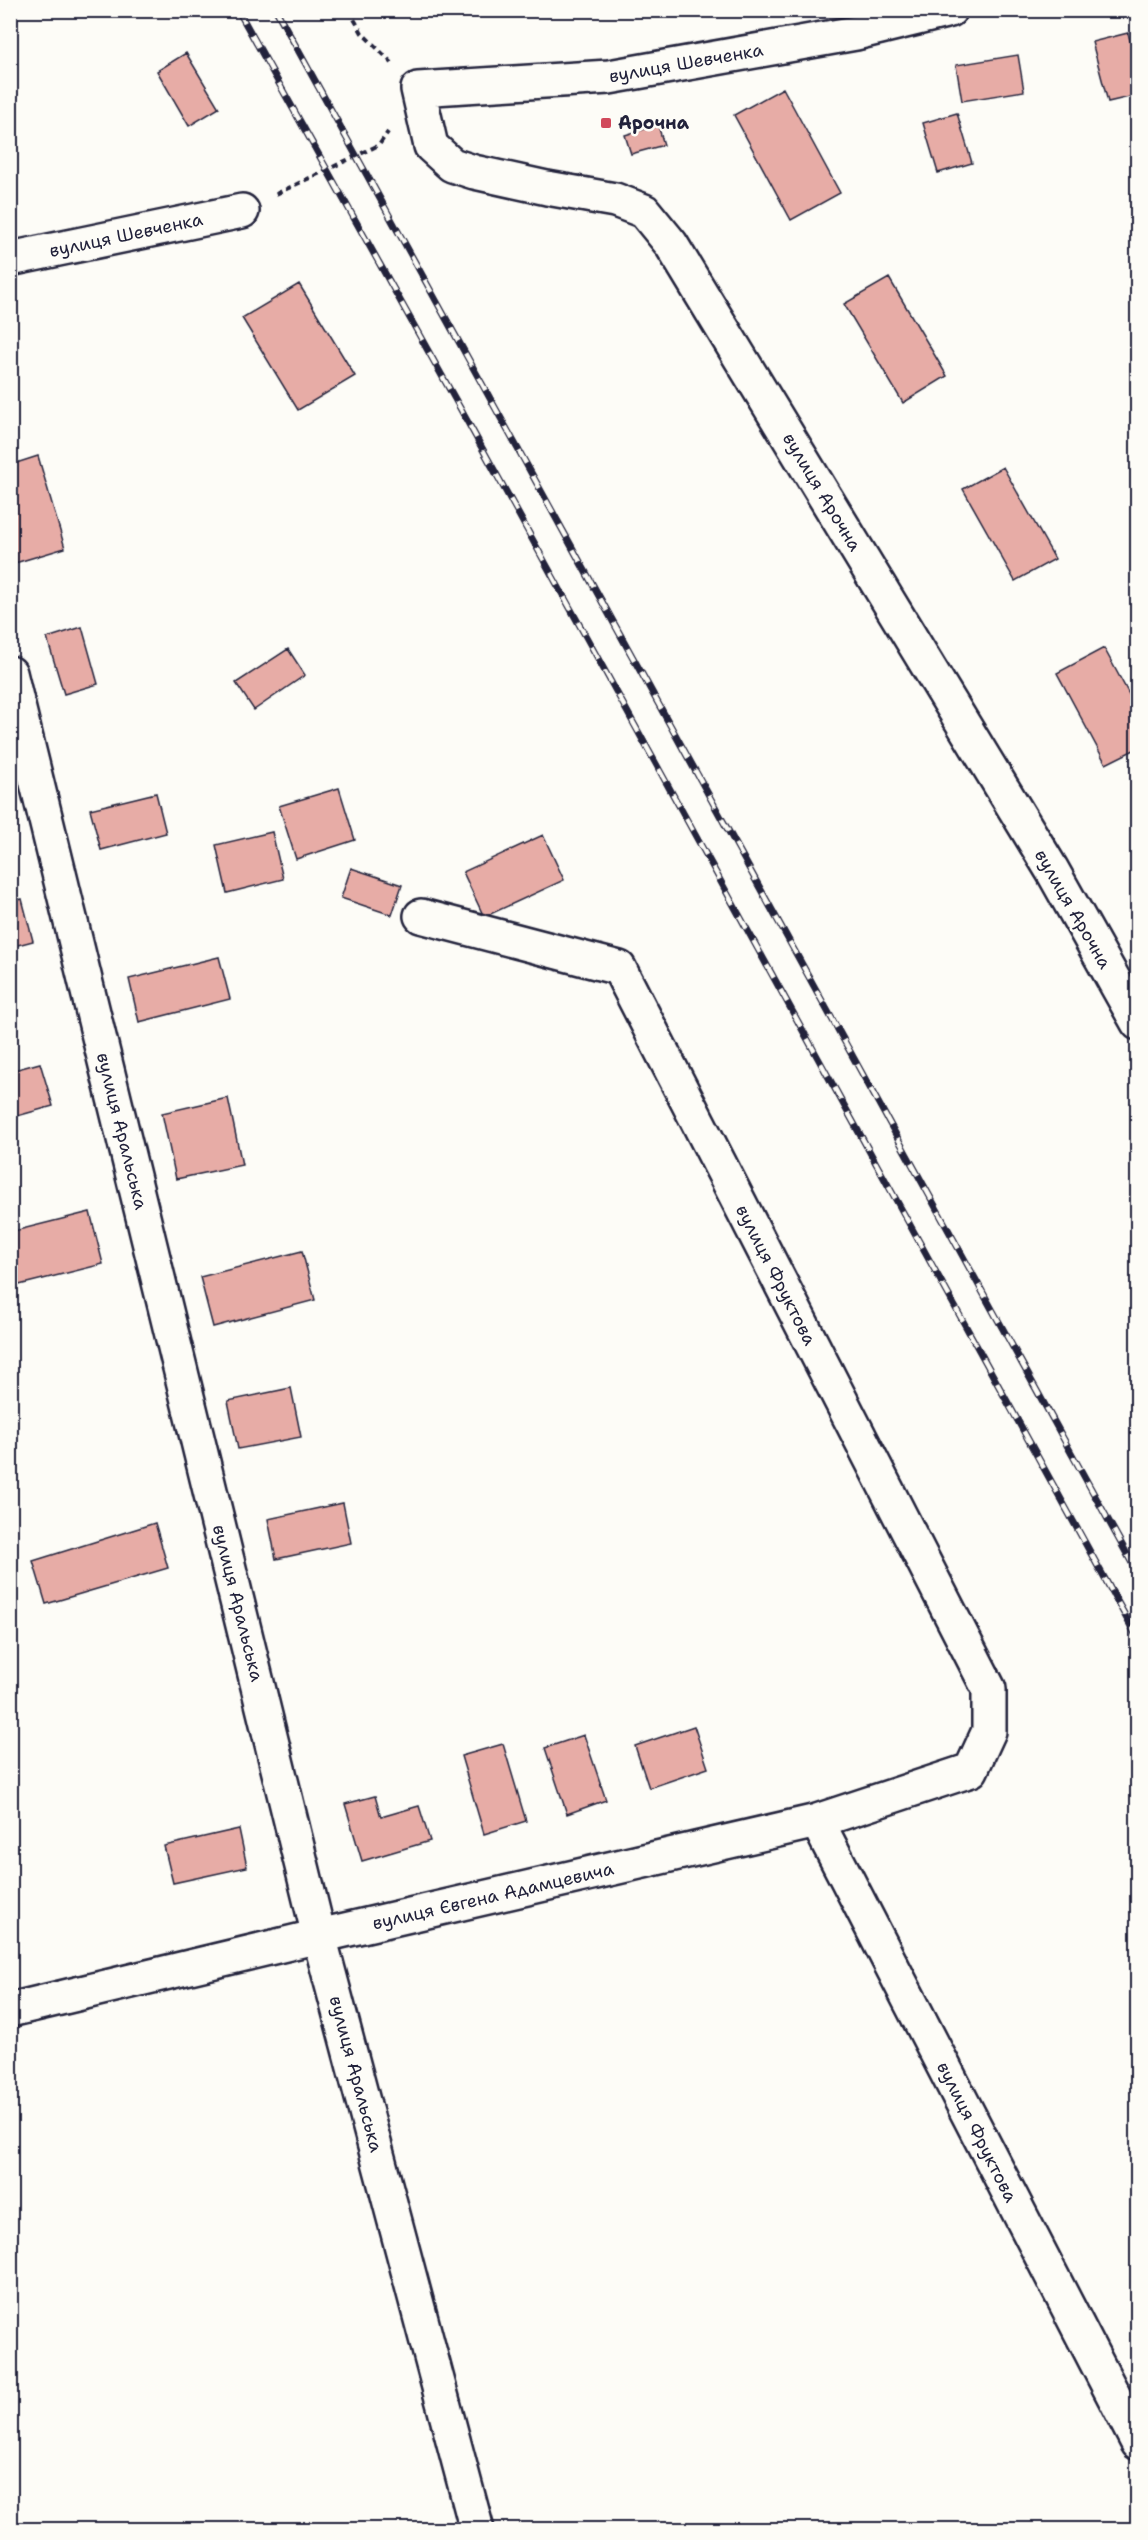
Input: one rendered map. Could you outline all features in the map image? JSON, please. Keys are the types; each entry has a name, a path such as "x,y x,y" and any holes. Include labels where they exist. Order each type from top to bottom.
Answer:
{"street":[{"name":"вулиця Шевченка","path":"418,89 609,77 851,22 950,10"},
{"name":"вулиця Арочна","path":"418,89 431,146 452,165 505,179 615,200 644,211 671,244 1052,870 1137,1023"},
{"name":"вулиця Шевченка","path":"10,259 242,211"},
{"name":"вулиця Аральська","path":"10,674 319,1936 477,2529"},
{"name":"вулиця Фруктова","path":"421,916 619,968 989,1689 989,1731 971,1770"},
{"name":"вулиця Євгена Адамцевича","path":"10,2010 817,1821 971,1770"},
{"name":"вулиця Фруктова","path":"817,1821 1137,2443"}],"path":[{"path":"242,211 379,145 418,89 362,33 349,10"}],"building":[{"path":"1128,33 1138,69 1138,95 1108,102 1092,42"},
{"path":"186,53 219,108 189,126 157,71"},
{"path":"1018,55 1024,91 962,101 956,65"},
{"path":"783,88 840,193 791,220 734,115"},
{"path":"957,113 972,163 938,173 923,123"},
{"path":"658,125 664,145 631,154 625,135"},
{"path":"889,278 947,376 903,403 844,304"},
{"path":"299,284 355,376 298,410 242,318"},
{"path":"38,456 65,548 15,563 10,548 10,465"},
{"path":"1003,467 1055,559 1015,581 963,489"},
{"path":"82,627 98,684 64,694 47,638"},
{"path":"1104,648 1138,711 1138,748 1106,764 1057,673"},
{"path":"288,649 305,675 254,710 236,683"},
{"path":"339,788 355,840 296,859 279,806"},
{"path":"156,793 166,833 101,850 90,809"},
{"path":"272,832 283,879 227,893 216,845"},
{"path":"543,835 564,880 484,917 463,872"},
{"path":"351,868 402,885 392,915 341,898"},
{"path":"22,899 33,941 10,947 10,902"},
{"path":"219,957 230,999 139,1022 129,979"},
{"path":"40,1063 53,1106 10,1118 10,1071"},
{"path":"228,1098 242,1165 176,1179 162,1113"},
{"path":"90,1212 103,1264 11,1287 10,1232"},
{"path":"302,1251 315,1300 213,1327 200,1277"},
{"path":"291,1388 301,1437 238,1449 228,1401"},
{"path":"343,1503 351,1543 276,1559 268,1519"},
{"path":"155,1523 168,1568 46,1604 33,1561"},
{"path":"694,1726 708,1768 649,1788 635,1746"},
{"path":"584,1735 606,1800 567,1814 545,1748"},
{"path":"503,1744 526,1821 484,1834 461,1756"},
{"path":"375,1796 381,1817 419,1806 430,1841 362,1861 345,1804"},
{"path":"239,1829 247,1867 173,1883 164,1846"}],"railway":[{"path":"238,10 460,408 1138,1639"},
{"path":"276,10 1138,1574"}],"place":[{"name":"Арочна","path":"606,123"}]}
